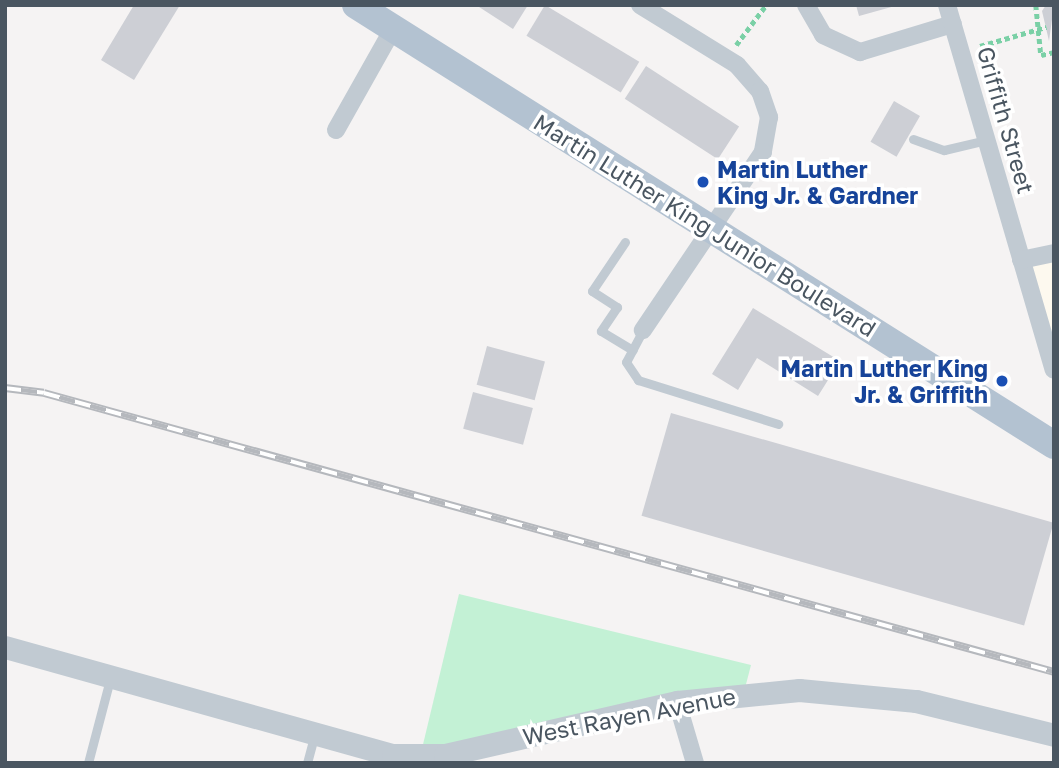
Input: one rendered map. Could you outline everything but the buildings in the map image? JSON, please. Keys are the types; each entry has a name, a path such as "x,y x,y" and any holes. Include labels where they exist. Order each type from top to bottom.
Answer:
{"main road":[{"name":"Martin Luther King Junior Boulevard","path":"356,5 1054,445"}],"street":[{"path":"640,5 737,65 765,102 763,152 707,226 643,330"},
{"path":"806,5 823,34 860,52 953,24"},
{"name":"Griffith Street","path":"947,5 1054,370"},
{"path":"336,130 393,29"},
{"path":"1021,260 1054,253"},
{"name":"West Rayen Avenue","path":"5,647 314,736 366,756 394,759 445,755 677,702 744,692 860,692 1054,735"},
{"path":"677,702 695,763"}],"lane":[{"path":"913,139 944,150 986,140"},
{"path":"625,242 592,291 617,307 601,331 633,350"},
{"path":"643,330 626,362 638,380 778,424"},
{"path":"88,763 110,677"},
{"path":"307,763 314,736"}],"path":[{"path":"736,46 766,5"},
{"path":"1036,5 1034,31 1041,55 1054,52"},
{"path":"980,46 1046,27"}],"shaded area":[{"path":"1054,253 1054,370 1021,260"}],"green space":[{"path":"459,594 751,665 744,692 420,757"}],"railway":[{"path":"5,388 44,393 1054,672"}],"place":[{"name":"Martin Luther King Jr. & Gardner","path":"703,182"},
{"name":"Martin Luther King Jr. & Griffith","path":"1002,381"}]}
